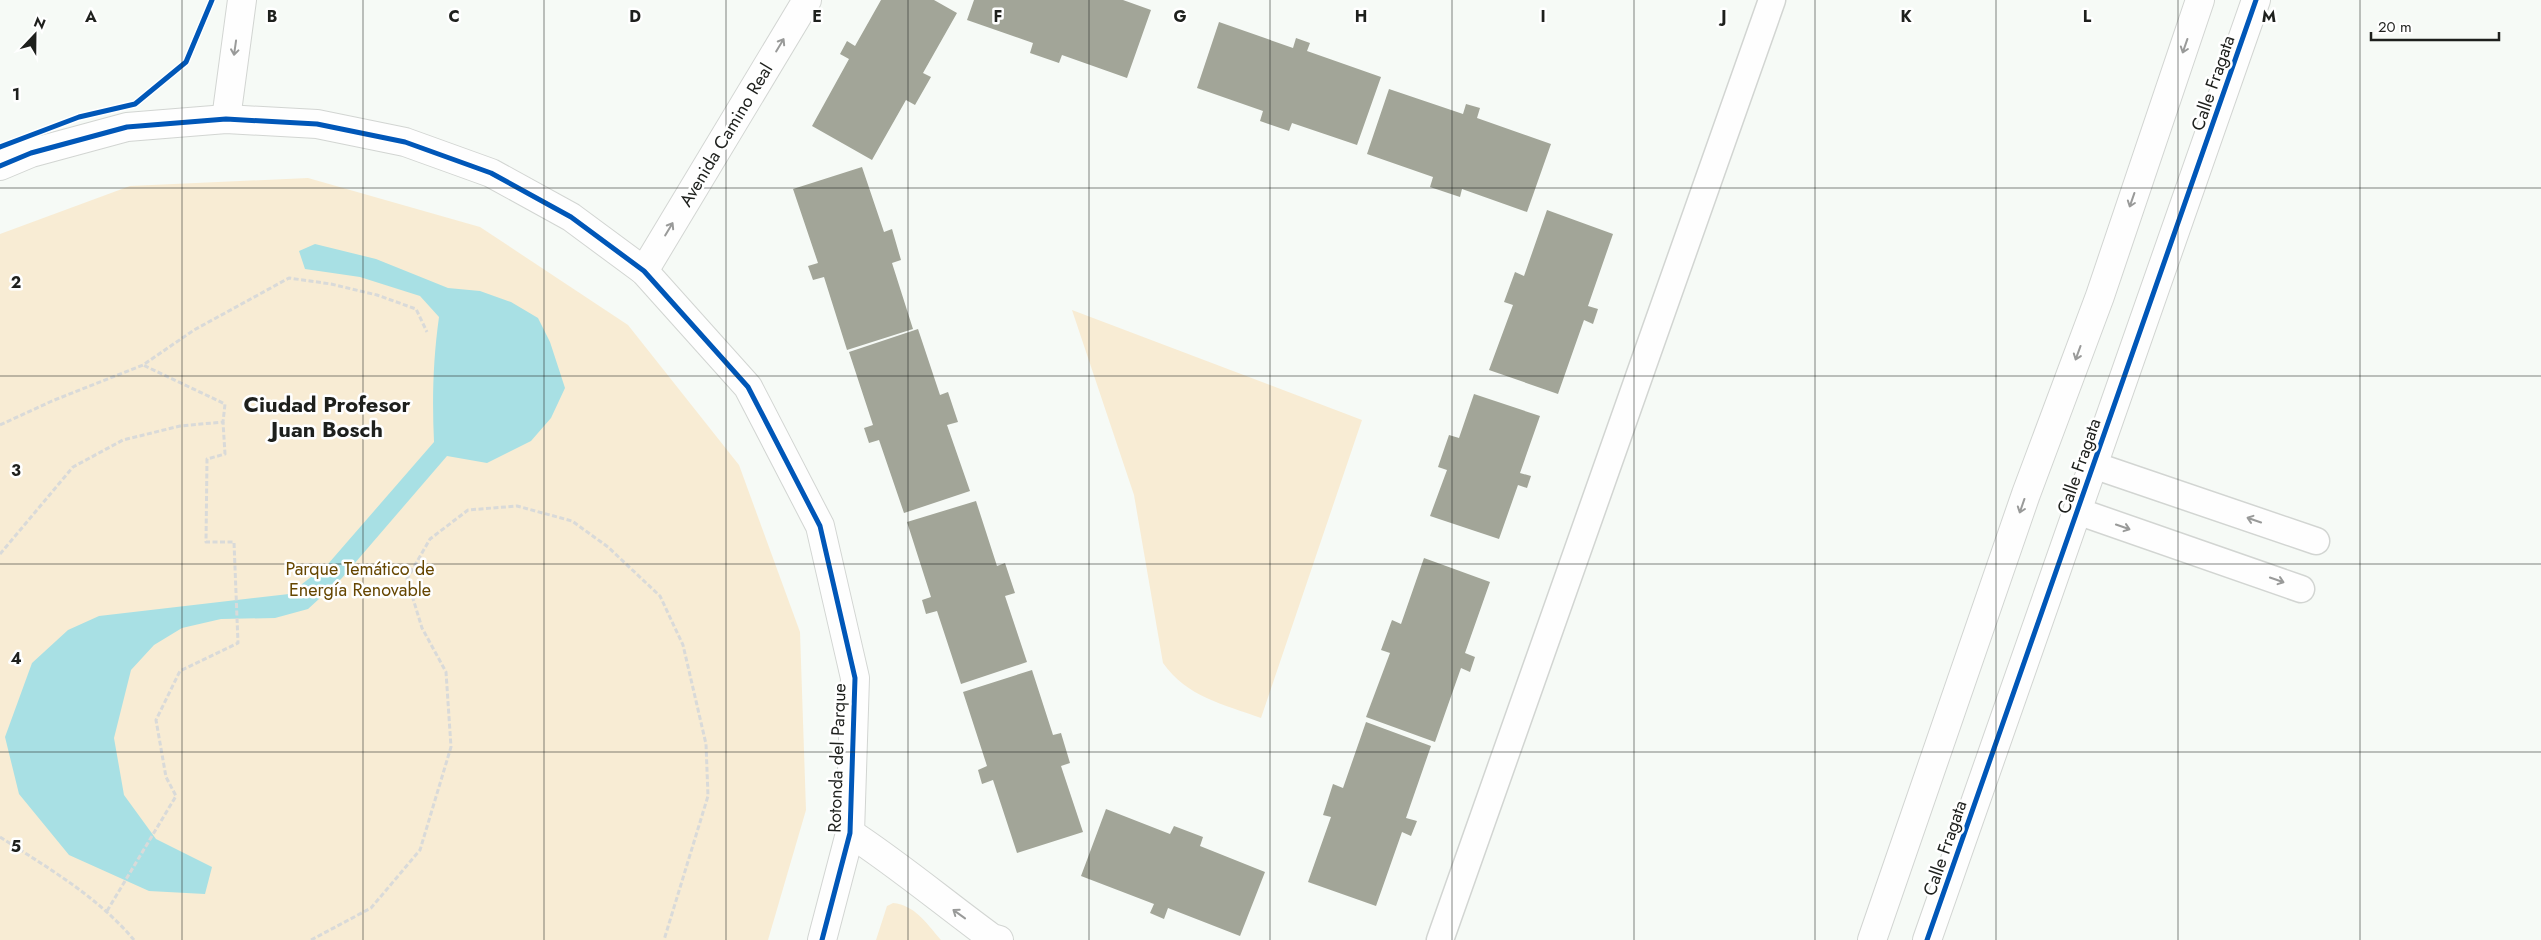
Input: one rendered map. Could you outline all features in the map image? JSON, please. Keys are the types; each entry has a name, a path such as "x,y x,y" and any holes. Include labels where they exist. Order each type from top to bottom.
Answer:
{"street":[{"path":"226,119 242,0"},
{"name":"Avenida Camino Real","path":"644,271 807,0"},
{"path":"1872,940 2026,494 2100,296 2200,0"},
{"name":"Calle Fragata","path":"1927,940 2256,0"},
{"name":"Rotonda del Parque","path":"0,166 31,153 127,128 226,119 317,124 396,140 491,173 570,217 644,271 748,387 820,526 855,678 850,833 822,940"},
{"path":"850,833 889,859 935,896 985,932 999,940"}],"lane":[{"path":"1440,940 1772,0"},
{"path":"2093,465 2316,542"},
{"path":"2077,511 2301,589"}],"path":[{"path":"0,425 52,401 143,365 194,330 289,278 331,284 377,295 416,309 427,332"},
{"path":"107,911 176,796 166,777 156,720 180,671 238,643 234,542 206,542 207,459 225,454 223,422 225,404 143,365"},
{"path":"0,554 73,467 123,440 180,426 223,422"},
{"path":"311,940 371,908 420,850 451,747 446,672 422,628 407,580 430,539 468,510 517,506 572,521 608,547 660,596 683,645 706,744 708,796 664,940"},
{"path":"0,837 77,887 107,911 134,940"}],"green space":[{"name":"Parque Temático de Energía Renovable","path":"308,178 480,227 628,325 739,465 800,632 806,810 768,940 0,940 0,234 130,186"},
{"path":"1072,310 1362,420 1261,718 1195,692 1173,675 1163,663 1134,495"},
{"path":"893,903 908,907 914,911 941,940 876,940 887,906"}],"water":[{"path":"315,244 376,259 448,288 480,291 511,302 538,318 550,342 565,388 551,418 531,441 487,463 447,456 342,578 308,609 275,618 221,619 182,628 154,645 131,670 114,738 124,795 156,839 212,867 205,894 149,891 69,855 19,794 5,737 32,663 68,630 99,616 289,594 328,564 434,442 433,380 439,317 420,296 360,277 305,269 299,251"}],"building":[{"path":"881,0 934,0 957,13 923,73 931,77 915,105 906,100 872,160 812,126 849,59 840,54 847,41 855,46"},
{"path":"974,0 1123,0 1151,10 1127,78 1062,55 1059,63 1030,53 1033,43 967,20"},
{"path":"1219,22 1293,48 1296,38 1310,43 1307,51 1381,77 1357,145 1292,123 1289,131 1260,121 1263,111 1197,88"},
{"path":"1389,89 1463,114 1466,104 1480,108 1477,118 1551,144 1527,212 1462,189 1460,197 1430,187 1433,177 1367,154"},
{"path":"862,167 884,232 892,229 901,260 892,263 913,329 847,350 824,277 813,280 808,266 818,263 793,189"},
{"path":"1547,210 1613,234 1588,306 1598,309 1593,324 1584,320 1558,394 1489,370 1513,305 1504,302 1515,272 1524,276"},
{"path":"918,329 940,395 948,392 958,422 947,425 970,491 904,513 879,440 869,443 864,428 873,425 849,352"},
{"path":"1474,394 1540,416 1520,473 1531,476 1527,488 1518,485 1499,539 1430,516 1447,470 1438,467 1449,435 1459,438"},
{"path":"976,501 997,566 1005,563 1015,593 1005,596 1027,662 961,684 937,611 926,614 922,600 931,597 907,522"},
{"path":"1424,558 1490,582 1465,653 1475,657 1470,672 1461,668 1435,742 1366,717 1390,653 1381,650 1392,620 1401,624"},
{"path":"1032,670 1053,735 1061,733 1070,763 1061,766 1083,832 1017,853 993,780 982,784 978,770 987,766 963,692"},
{"path":"1366,722 1431,746 1406,818 1417,821 1411,836 1402,832 1376,906 1308,882 1331,817 1323,815 1333,784 1343,788"},
{"path":"1106,809 1170,834 1174,826 1203,837 1200,846 1265,872 1240,936 1168,908 1164,919 1150,913 1154,904 1081,876"}],"cycle path":[{"path":"0,147 79,117 135,104 186,62 212,0"},
{"path":"1927,940 2256,0"},
{"path":"0,166 31,153 127,127 226,119 317,124 405,142 491,173 571,217 644,271 748,387 820,526 855,678 850,833 822,940"}],"district":[{"name":"Ciudad Profesor Juan Bosch","path":"327,416"}]}
